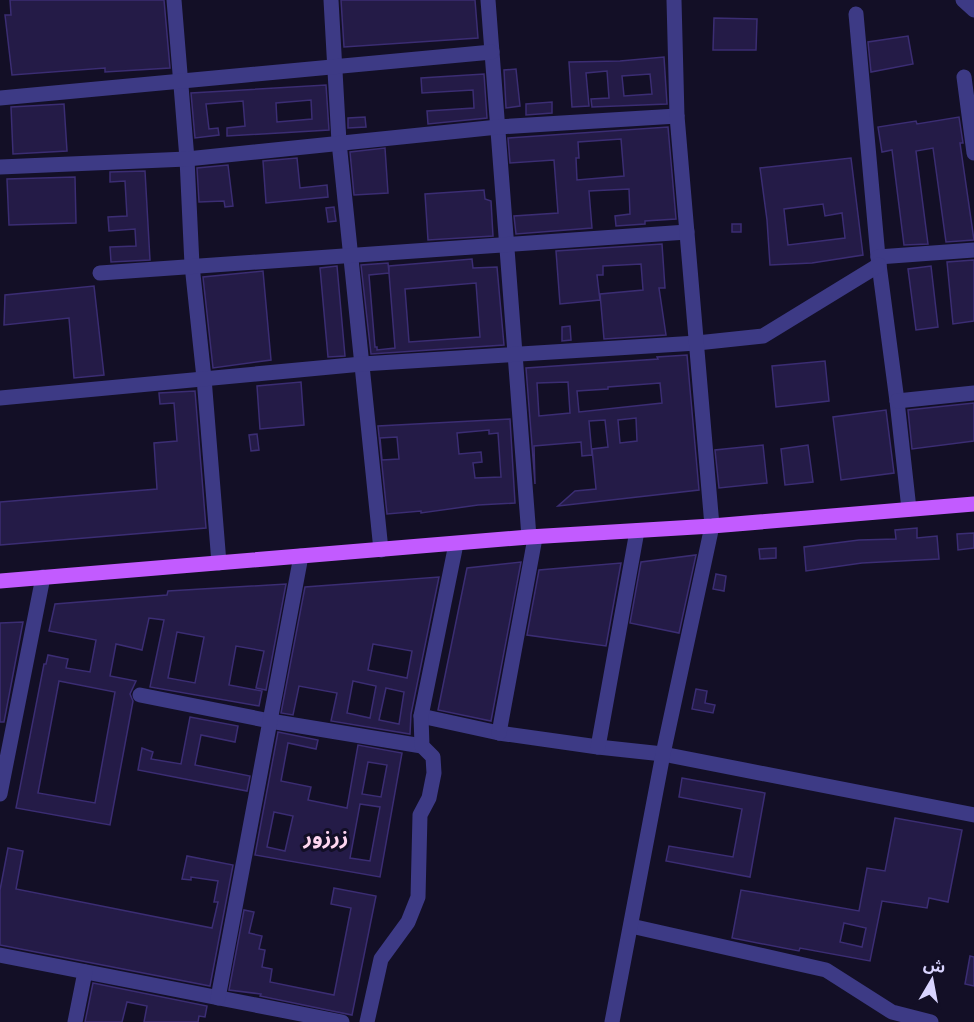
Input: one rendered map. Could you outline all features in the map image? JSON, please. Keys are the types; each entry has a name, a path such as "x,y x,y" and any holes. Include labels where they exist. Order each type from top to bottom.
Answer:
{"main road":[{"path":"0,581 974,504"}],"street":[{"path":"174,0 187,159 192,266 204,378 219,563"},
{"path":"331,0 339,142 381,550"},
{"path":"488,0 506,244 532,538 499,733"},
{"path":"612,1022 663,754 712,526 677,116 674,0"},
{"path":"963,0 974,10"},
{"path":"856,14 878,261 909,509"},
{"path":"0,98 181,83 492,52"},
{"path":"964,77 974,153"},
{"path":"0,167 187,159 498,127 677,116"},
{"path":"100,273 687,232"},
{"path":"0,398 362,364 697,343 763,336 878,261 974,250"},
{"path":"897,400 974,393"},
{"path":"598,747 637,531"},
{"path":"422,746 421,716 456,544"},
{"path":"218,998 301,556"},
{"path":"0,794 44,577"},
{"path":"140,695 270,721 422,746 434,757 434,773 429,798 420,815 418,897 408,922 381,959 367,1022"},
{"path":"421,716 499,733 663,754 974,815"},
{"path":"631,926 826,970 892,1012 931,1022"},
{"path":"0,955 342,1022"},
{"path":"75,1022 85,972"}],"building":[{"path":"10,0 164,0 170,68 105,72 105,68 12,75 5,15 11,15"},
{"path":"341,0 475,0 478,38 344,47"},
{"path":"714,18 757,19 756,50 713,50"},
{"path":"908,36 913,64 871,72 868,42"},
{"path":"664,57 667,104 592,107 591,99 609,98 607,71 586,73 589,106 572,107 569,62","holes":["650,74 652,94 624,96 622,76"]},
{"path":"516,69 520,106 506,108 504,70"},
{"path":"484,74 487,118 428,124 427,111 474,108 473,90 422,93 421,78"},
{"path":"326,85 329,130 227,136 227,128 245,126 243,101 206,104 209,129 218,128 219,135 195,138 191,93","holes":["311,100 312,119 277,122 276,103"]},
{"path":"552,102 552,113 526,115 526,104"},
{"path":"64,104 67,151 13,154 11,107"},
{"path":"365,117 366,127 348,128 348,118"},
{"path":"959,117 963,143 960,143 974,240 946,242 933,148 916,151 928,244 904,245 892,150 882,152 878,127 916,121 917,124"},
{"path":"668,127 676,219 616,226 615,216 630,214 629,189 589,191 592,228 516,234 514,216 558,213 554,160 510,163 508,138","holes":["621,139 624,176 577,180 578,142"]},
{"path":"385,148 388,193 354,195 350,152"},
{"path":"297,158 300,188 327,185 328,197 266,203 263,161"},
{"path":"851,158 863,255 812,263 770,265 760,168","holes":["823,204 825,216 842,213 845,238 788,245 784,209"]},
{"path":"228,165 233,206 225,207 224,201 199,202 197,168"},
{"path":"145,171 150,260 111,262 110,247 136,246 135,229 109,231 108,217 127,216 125,181 110,182 110,172"},
{"path":"75,177 76,223 9,225 7,179"},
{"path":"484,190 485,199 491,201 493,236 428,240 425,194"},
{"path":"334,207 336,221 328,222 326,208"},
{"path":"732,224 741,224 741,232 732,232"},
{"path":"662,244 665,288 659,288 666,335 604,339 600,294 643,290 641,264 603,266 603,275 597,275 600,300 560,304 556,251"},
{"path":"472,259 473,268 497,267 504,345 371,354 361,265 388,263 389,273 389,266","holes":["389,273 395,348 377,350 375,347 369,275","476,283 480,337 409,342 405,289"]},
{"path":"974,260 974,321 953,324 947,262"},
{"path":"337,266 345,356 328,357 320,268"},
{"path":"931,266 938,327 916,330 908,269"},
{"path":"263,271 271,360 213,368 203,277"},
{"path":"94,286 104,375 74,378 69,318 4,325 5,295"},
{"path":"570,326 571,340 562,341 562,327"},
{"path":"687,355 699,490 558,506 575,491 596,489 592,449 608,447 605,420 589,421 592,455 582,456 581,442 534,446 535,484 526,368 658,359 657,357","holes":["568,382 570,413 539,416 537,383","660,383 662,403 579,412 577,391","636,418 637,441 620,443 618,420"]},
{"path":"825,361 829,401 776,407 772,366"},
{"path":"301,382 304,425 260,429 257,386"},
{"path":"195,391 206,528 0,545 0,502 157,489 154,443 177,441 174,403 160,404 159,393"},
{"path":"974,403 974,441 912,449 908,410"},
{"path":"886,410 894,473 841,480 833,417"},
{"path":"510,419 515,503 478,505 421,513 421,511 387,514 378,426","holes":["489,430 489,434 498,433 501,477 475,478 473,463 482,462 481,452 459,454 457,433","397,437 399,459 382,460 380,438"]},
{"path":"257,434 259,450 251,451 249,435"},
{"path":"763,445 767,483 719,488 715,450"},
{"path":"808,445 813,482 785,485 781,449"},
{"path":"917,528 917,538 937,536 939,559 862,563 806,571 804,547 859,540 896,539 895,530"},
{"path":"974,533 974,548 958,550 957,534"},
{"path":"776,548 776,558 760,559 759,549"},
{"path":"696,555 679,633 630,623 641,562"},
{"path":"521,562 491,721 438,710 467,568"},
{"path":"621,563 606,646 527,635 539,570"},
{"path":"716,574 726,576 724,591 713,589"},
{"path":"439,577 411,714 410,734 331,721 337,693 299,686 293,715 281,713 305,587","holes":["373,644 412,651 407,678 368,670","353,681 376,686 370,718 347,713","386,688 404,692 399,724 379,720"]},
{"path":"286,584 266,690 256,688 264,651 236,646 229,685 262,691 259,706 150,687 164,620 149,618 142,650 116,644 110,676 136,681 130,694 133,701 110,825 16,808 44,664 46,664 48,655 68,659 66,668 90,672 96,640 49,631 55,604 167,595 168,591","holes":["177,632 204,637 195,683 168,678","59,681 115,692 95,803 38,793"]},
{"path":"23,622 4,722 0,722 0,623"},
{"path":"696,689 707,691 705,703 715,705 713,713 692,709"},
{"path":"190,717 238,726 235,742 201,735 195,765 250,776 247,791 138,770 142,748 153,752 151,759 181,764"},
{"path":"278,732 318,740 316,749 288,743 281,781 311,787 308,800 347,808 358,745 402,753 380,877 255,855","holes":["368,762 387,765 381,797 362,794","360,804 380,807 370,861 350,858","274,812 293,816 285,851 267,847"]},
{"path":"682,778 765,793 750,877 666,861 669,846 733,857 742,809 679,797"},
{"path":"895,818 962,830 948,902 929,898 927,908 882,901 870,961 800,948 799,951 732,938 741,890 859,911 867,868 885,871","holes":["844,923 866,928 862,947 840,942"]},
{"path":"8,848 23,851 16,889 212,928 218,902 214,902 218,881 191,877 191,880 182,879 187,856 233,865 210,986 0,945 0,890"},
{"path":"334,888 376,896 352,1015 260,996 261,994 229,990 244,910 254,912 249,933 262,936 259,949 265,950 262,967 272,969 270,982 334,995 351,908 331,904"},
{"path":"970,956 974,957 974,986 965,984"},
{"path":"93,983 207,1006 205,1017 199,1016 198,1022 144,1022 147,1006 127,1002 122,1022 85,1022"}],"district":[{"name":"زرزور","path":"326,837"}]}
